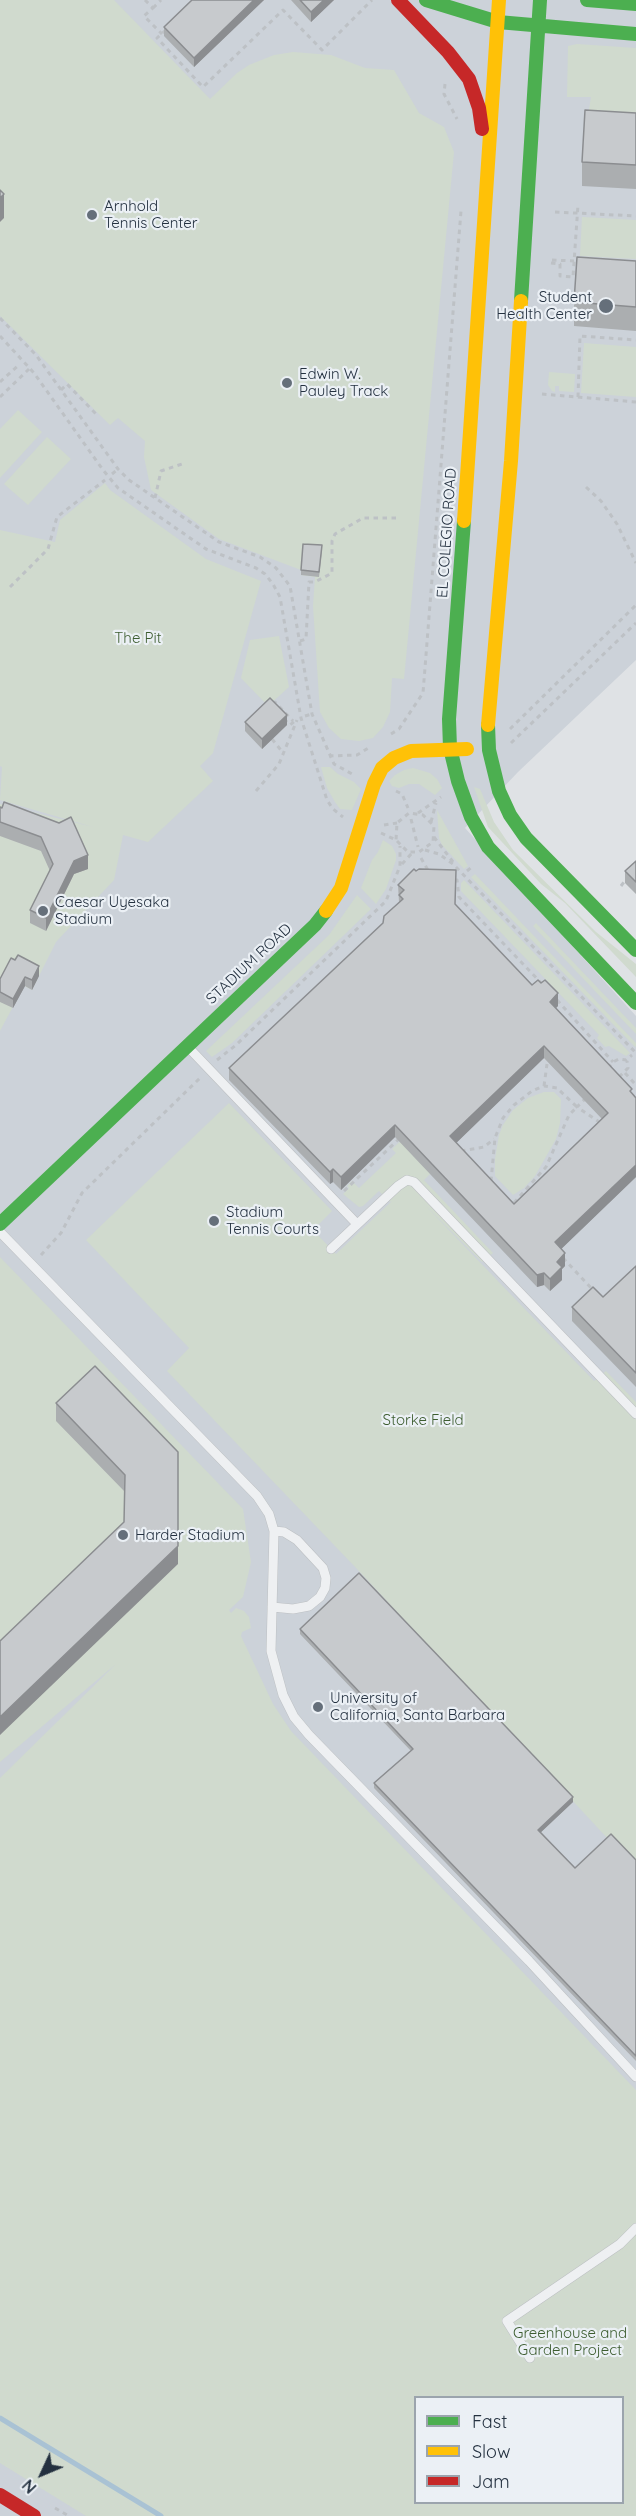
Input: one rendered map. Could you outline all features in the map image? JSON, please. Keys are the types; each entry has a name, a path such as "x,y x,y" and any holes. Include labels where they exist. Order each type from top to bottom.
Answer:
{"main road":[{"path":"398,0 448,52 469,79 480,108 488,169"},
{"path":"426,0 498,22 636,34"},
{"name":"EL COLEGIO ROAD","path":"499,0 449,719 450,748 468,808 488,847 636,1003"},
{"path":"540,0 511,461 488,724 489,750 499,791 510,815 526,838 636,950"},
{"path":"587,0 636,4"},
{"name":"STADIUM ROAD","path":"0,1224 315,925 341,888 374,784 382,768 394,758 411,751 450,748 489,750"},
{"path":"0,2495 34,2516"}],"lane":[{"path":"186,1045 357,1224"},
{"path":"219,1080 228,1072"},
{"path":"331,1249 398,1186 407,1180 414,1182 636,1414"},
{"path":"0,1232 257,1496 269,1514 274,1531 271,1650 283,1695 294,1717 529,1961 636,2077"},
{"path":"273,1607 293,1609 309,1606 320,1597 325,1588 326,1578 323,1568 297,1540 274,1531"},
{"path":"530,2358 507,2321 620,2244 636,2228"}],"path":[{"path":"145,0 153,8"},
{"path":"161,0 144,16 162,34"},
{"path":"170,26 157,38 203,87 283,10 322,50 372,0"},
{"path":"446,76 444,94 461,126"},
{"path":"578,205 577,213 574,261 573,277 560,276 560,264 552,262 574,261 583,262"},
{"path":"382,739 399,729 423,693 462,206"},
{"path":"555,212 636,216"},
{"path":"0,318 33,351 118,469 155,498 219,542 260,557 276,568 290,586 312,714 329,756 341,769 356,777"},
{"path":"0,336 29,368 118,488 206,549 266,574 280,597 301,718 327,800 333,809 350,821"},
{"path":"578,397 580,336 636,340"},
{"path":"27,357 33,351"},
{"path":"0,382 20,364"},
{"path":"0,396 29,368"},
{"path":"61,390 67,384 97,415 99,414"},
{"path":"542,394 636,402"},
{"path":"155,498 161,471 182,464"},
{"path":"112,474 118,469"},
{"path":"10,587 48,549 57,517 105,480"},
{"path":"586,487 601,501 617,524 636,563"},
{"path":"300,641 306,639 309,582 315,582 332,573 332,541 335,534 363,518 397,518"},
{"path":"507,732 636,605"},
{"path":"508,745 636,623"},
{"path":"275,702 295,720 290,725 271,705 275,702"},
{"path":"305,716 312,714"},
{"path":"256,791 279,764 295,720"},
{"path":"272,739 284,754"},
{"path":"329,756 357,755 374,744"},
{"path":"392,789 402,794 408,808"},
{"path":"453,864 451,857 434,837 431,822 437,801 418,813 409,813 400,819 395,829 396,840 400,846 413,852 425,850 439,854 453,864 634,1054 626,1060 619,1059 613,1062 607,1072"},
{"path":"418,813 431,822"},
{"path":"411,819 418,847"},
{"path":"374,829 396,840"},
{"path":"425,850 434,837"},
{"path":"400,846 400,866 413,852"},
{"path":"421,858 432,874"},
{"path":"467,871 473,866"},
{"path":"621,886 630,876"},
{"path":"450,880 459,879 459,897 544,987"},
{"path":"552,995 613,1062"},
{"path":"615,1078 625,1073 628,1065 626,1060"},
{"path":"544,1086 547,1064"},
{"path":"625,1073 636,1084"},
{"path":"484,1174 491,1182 495,1138 503,1118 514,1105 544,1086 557,1088 577,1107 589,1113 603,1125"},
{"path":"512,1204 546,1167 569,1115 593,1092"},
{"path":"335,1201 401,1137"},
{"path":"461,1150 484,1147 495,1138"},
{"path":"454,1143 469,1158"},
{"path":"505,1197 518,1211"},
{"path":"561,1256 599,1295"}],"shaded area":[{"name":"University of California, Santa Barbara","path":"0,0 636,0 636,660 518,772 465,828 636,1016 636,2516 0,2516"}],"green space":[{"name":"Edwin W. Pauley Track","path":"0,0 114,0 210,99 237,73 249,65 274,55 293,52 331,55 365,68 394,70 419,113 444,127 454,152 404,679 392,678 390,712 383,727 373,738 359,741 341,739 329,728 320,712 313,606 315,577 301,575 301,570 219,539 151,490 144,457 145,441 118,418 110,425 0,316"},
{"path":"577,44 636,48 636,138 585,134 591,97 567,97 568,46"},
{"path":"582,217 636,220 636,259 580,256"},
{"path":"584,343 636,347 636,397 581,393"},
{"path":"549,372 575,374 574,392 559,391 559,386 555,386 555,392 552,391 548,385"},
{"path":"18,410 42,432 0,478 0,429"},
{"path":"47,437 71,459 28,505 4,484"},
{"name":"The Pit","path":"105,483 110,490 206,559 261,581 213,753 200,766 213,781 148,842 123,835 114,880 56,942 32,990 24,986 0,1031 0,804 93,827 0,800 2,767 0,766 0,530 55,542 60,520"},
{"path":"279,636 289,687 268,706 241,678 250,640"},
{"path":"321,767 330,767 361,789 352,810 340,809 327,788"},
{"path":"413,768 430,773 442,788 435,795 419,784 409,784 399,788 392,786 389,781 395,775"},
{"path":"474,787 480,789 494,822 513,850 596,932 636,964 636,977 565,903 541,884 488,827"},
{"path":"437,810 468,866 464,869 442,845 439,838"},
{"path":"383,840 392,846 396,860 386,889 376,904 361,888"},
{"path":"475,874 636,1043 635,1047 471,877"},
{"path":"464,880 630,1053 626,1056 609,1046 605,1047 597,1038 599,1035 461,891 461,883"},
{"path":"357,895 371,909 232,1043 212,1057 206,1051 329,935"},
{"path":"536,923 636,1028 636,1034 533,926"},
{"path":"544,1092 554,1092 561,1099 560,1123 556,1139 535,1176 524,1188 513,1195 495,1176 499,1135 513,1110 528,1098"},
{"name":"Storke Field","path":"229,1103 332,1211 313,1230 336,1254 392,1201 390,1202 379,1191 359,1207 343,1194 349,1188 347,1186 352,1181 359,1188 396,1153 392,1149 421,1121 430,1174 424,1180 422,1178 493,1253 482,1262 421,1201 594,1381 606,1371 636,1402 636,1869 358,1570 167,1371 189,1348 86,1240"},
{"name":"Greenhouse and Garden Project","path":"0,1257 243,1509 251,1562 243,1597 229,1610 231,1613 236,1608 244,1611 249,1617 251,1628 242,1632 241,1636 273,1704 291,1731 636,2090 636,2516 86,2516 0,2463 0,1778 116,1664 0,1762"}],"building":[{"path":"192,0 254,0 194,58 164,27"},
{"path":"300,0 324,0 311,12"},
{"path":"585,110 636,113 636,165 582,162"},
{"path":"577,257 636,261 636,307 574,302"},
{"path":"303,544 322,545 319,572 301,570"},
{"path":"270,698 287,715 262,739 245,722"},
{"path":"4,802 59,823 71,817 88,855 74,861 46,918 30,910 53,864 41,837 0,822 0,807 2,808"},
{"path":"636,861 636,882 625,871"},
{"path":"414,869 416,871 419,869 456,870 455,904 532,985 538,980 541,983 545,980 558,993 550,1002 632,1089 630,1091 636,1098 636,1165 555,1242 565,1253 557,1262 562,1267 550,1279 544,1273 537,1275 395,1125 341,1177 333,1169 330,1172 229,1068 383,923 384,916 403,899 399,895 404,890 398,885","holes":["544,1046 608,1113 514,1204 450,1136"]},
{"path":"18,955 39,966 32,980 25,977 13,999 0,992 0,979 11,958 15,960"},
{"path":"636,1266 636,1373 572,1307 593,1287 603,1297"},
{"path":"95,1366 178,1452 178,1546 0,1717 0,1641 124,1522 125,1475 56,1403"},
{"path":"359,1573 573,1797 538,1830 575,1868 611,1834 636,1860 636,2056 374,1783 413,1749 300,1629"}],"waterway":[{"path":"0,2418 161,2516"}],"traffic: fast":[{"path":"426,0 498,22 636,34"},
{"path":"521,301 540,0"},
{"path":"587,0 636,4"},
{"path":"464,521 449,719 450,748 458,781 471,817 488,847 636,1003"},
{"path":"488,725 489,750 499,791 510,815 526,838 636,950"},
{"path":"0,1224 315,925 326,911"}],"traffic: slow":[{"path":"464,521 499,0"},
{"path":"488,725 511,461 521,301"},
{"path":"326,911 341,888 374,784 382,768 394,758 411,751 467,749"}],"traffic: jam":[{"path":"398,0 448,52 469,79 479,108 482,129"},
{"path":"0,2495 34,2516"}],"place":[{"name":"Arnhold Tennis Center","path":"92,215"},
{"name":"Student Health Center","path":"606,306"},
{"name":"Edwin W. Pauley Track","path":"287,383"},
{"name":"Caesar Uyesaka Stadium","path":"43,911"},
{"name":"Stadium Tennis Courts","path":"214,1221"},
{"name":"Harder Stadium","path":"123,1535"},
{"name":"University of California, Santa Barbara","path":"318,1707"}]}
